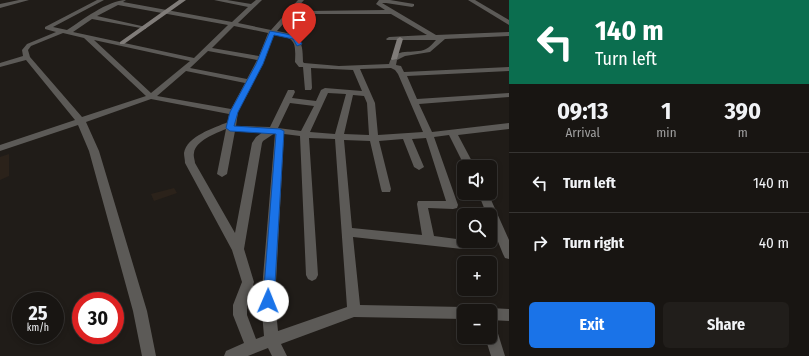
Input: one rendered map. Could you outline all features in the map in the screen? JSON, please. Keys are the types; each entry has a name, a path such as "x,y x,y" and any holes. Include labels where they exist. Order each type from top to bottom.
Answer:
{"main road":[{"path":"122,43 183,0"},
{"path":"393,62 400,39"}],"street":[{"path":"0,6 22,0"},
{"path":"101,0 47,28 195,60"},
{"path":"217,0 252,6"},
{"path":"0,148 151,97 185,69 259,0"},
{"path":"222,174 230,126 234,112 261,59 272,32 301,0"},
{"path":"471,0 509,23"},
{"path":"149,356 140,311 94,151 81,121 27,57 25,50 29,45 66,32 121,1 166,12 295,37 299,44 300,64 307,66 355,67 393,62 403,54 428,51 439,37"},
{"path":"412,5 394,1 379,2 381,6 391,12 439,37"},
{"path":"311,12 391,12"},
{"path":"91,17 144,28"},
{"path":"389,39 509,34"},
{"path":"86,36 151,97 234,112"},
{"path":"207,49 261,59"},
{"path":"0,65 27,57"},
{"path":"393,62 402,74 429,135 453,205 422,204 429,239"},
{"path":"307,66 308,88"},
{"path":"355,67 371,103 374,138 386,189"},
{"path":"185,69 250,82"},
{"path":"402,74 509,69"},
{"path":"312,275 304,135 325,90 368,94"},
{"path":"350,93 339,137 354,311"},
{"path":"414,102 509,95"},
{"path":"280,356 272,341 269,308 269,277 276,131 289,96 319,104"},
{"path":"252,347 240,315 240,305 248,282 238,249 190,163 189,152 192,146 201,138 230,126 304,135 374,138 429,135 509,126"},
{"path":"238,249 257,143 259,139 276,131"},
{"path":"452,132 466,160"},
{"path":"406,136 419,167"},
{"path":"486,200 509,254"},
{"path":"347,232 429,239 457,243"},
{"path":"231,356 252,347 354,311 457,313"},
{"path":"497,314 509,315"},
{"path":"494,344 498,356"}],"shaded area":[{"path":"9,154 9,176 0,180 0,157"},
{"path":"174,188 177,193 154,201 151,194"}],"route":[{"path":"268,301 280,131 230,128 234,112 259,64 272,32 295,37 299,44"}]}
